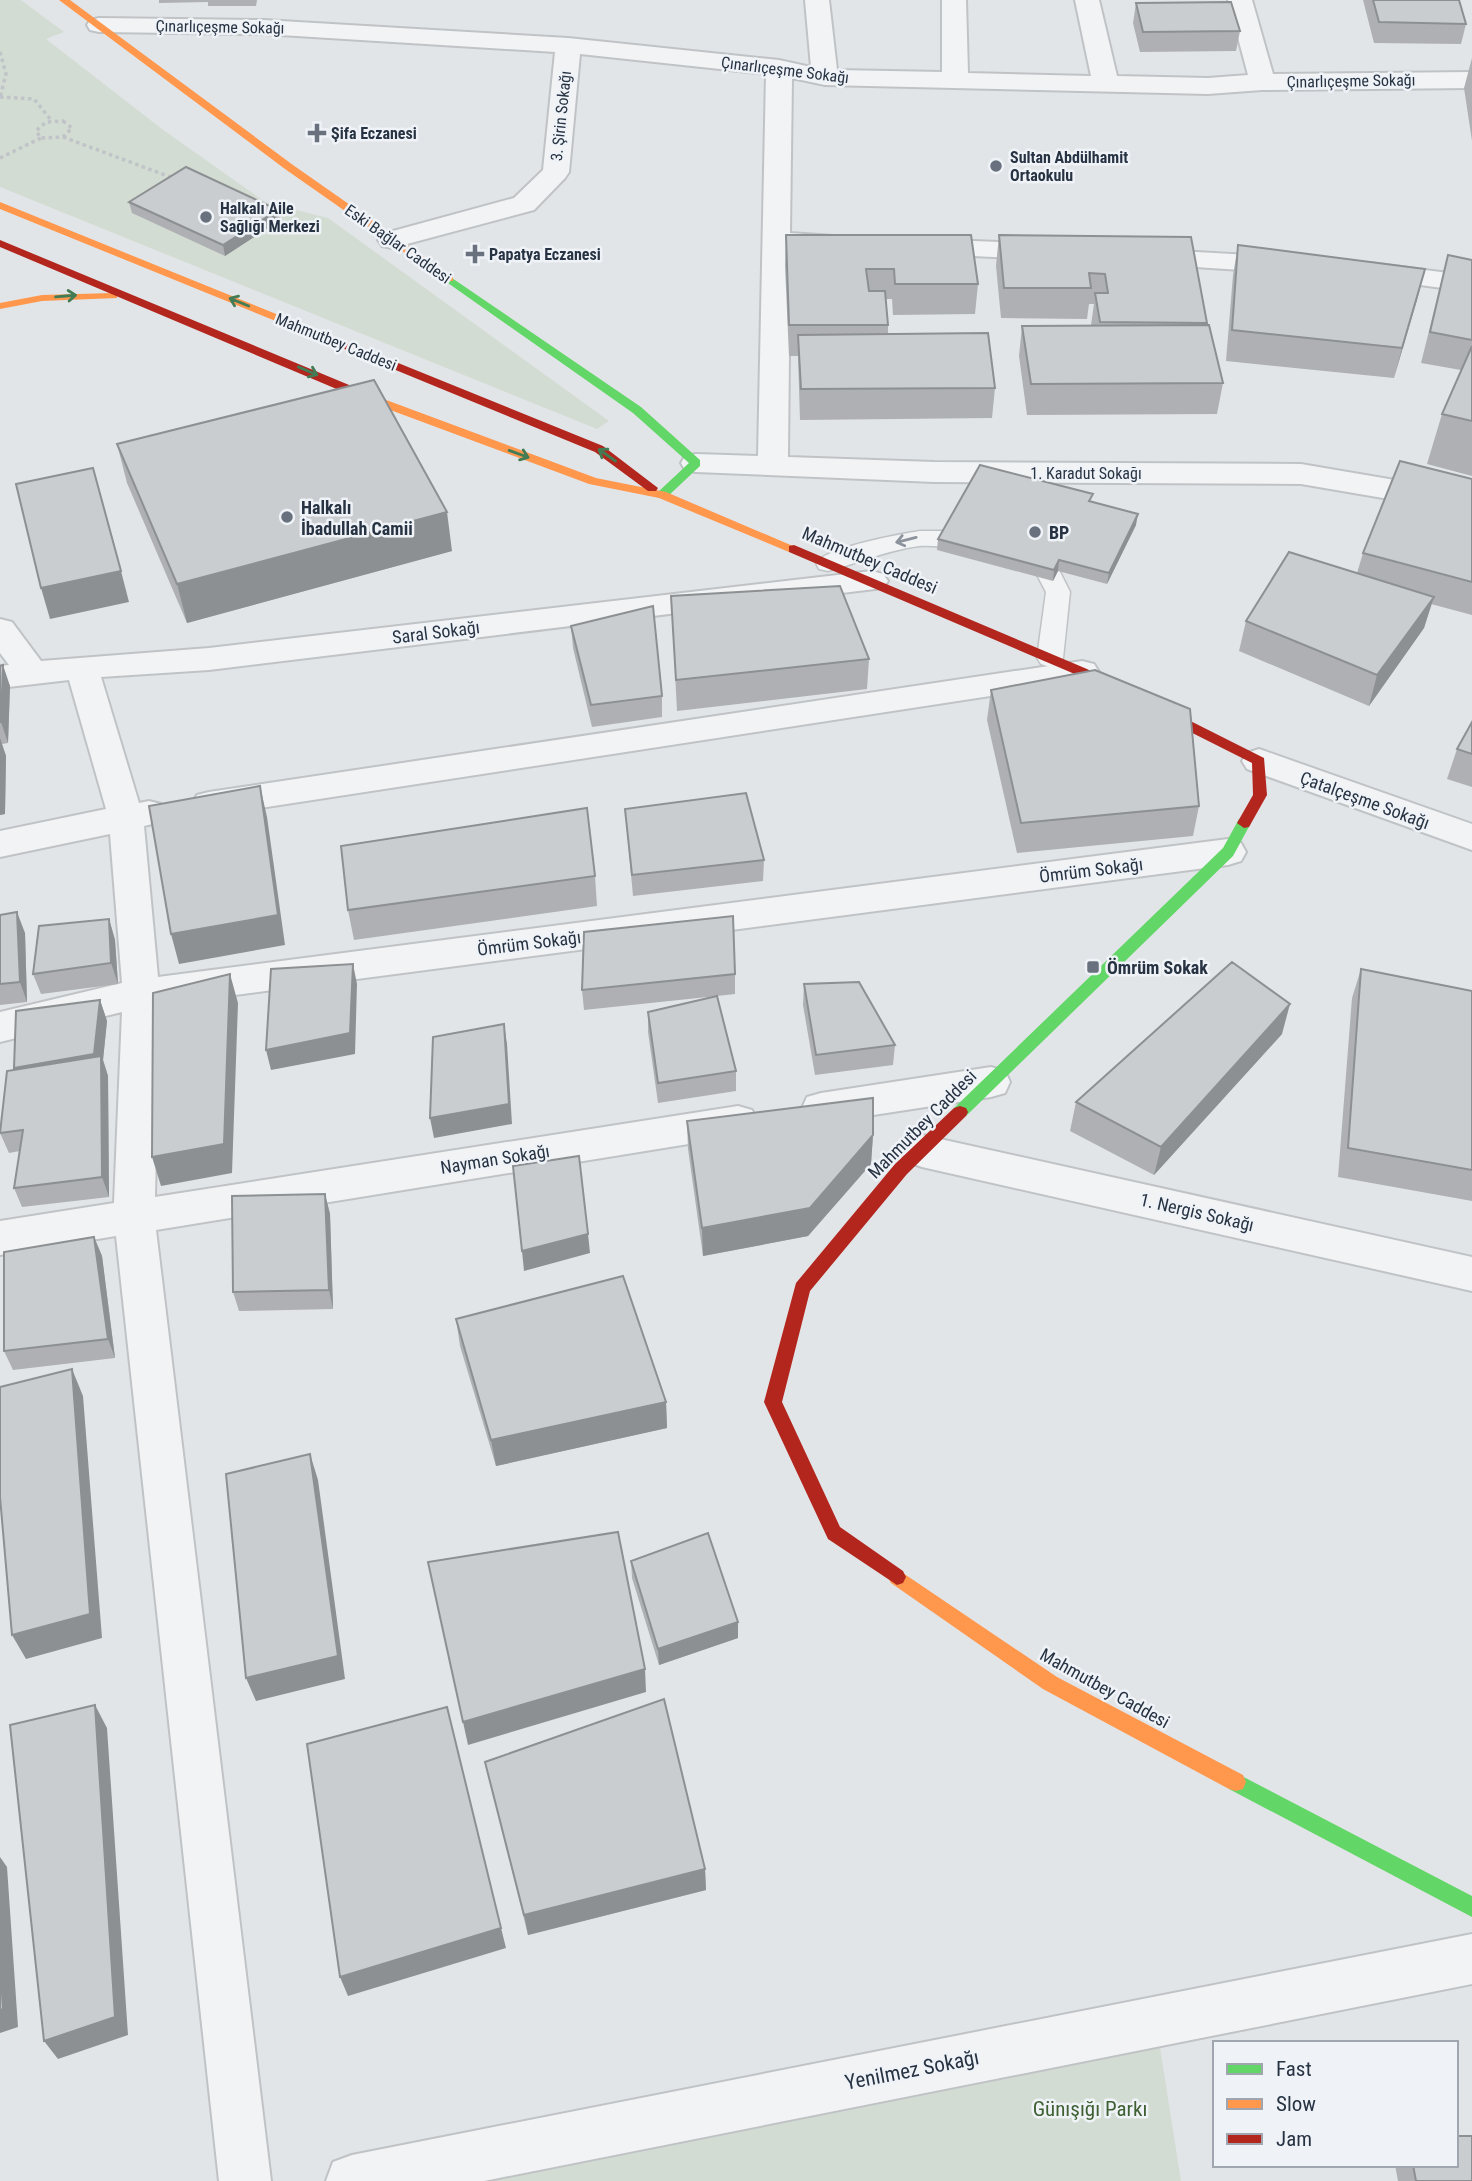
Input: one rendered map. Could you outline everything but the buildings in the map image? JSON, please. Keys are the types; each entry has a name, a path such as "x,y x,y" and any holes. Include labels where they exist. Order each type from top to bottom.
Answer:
{"main road":[{"name":"Eski Bağlar Caddesi","path":"64,0 392,240 637,410 696,463"},
{"name":"Mahmutbey Caddesi","path":"0,205 599,449 662,495"},
{"path":"26,260 37,236 31,218"},
{"name":"Mahmutbey Caddesi","path":"0,243 26,260 132,296 396,408 593,481 662,495 872,581 1082,672 1259,761 1260,795 1228,852 901,1169 802,1288 773,1402 834,1534 1050,1683 1472,1907"},
{"path":"0,306 80,295 132,296"},
{"path":"662,495 696,463"}],"street":[{"path":"264,27 268,0"},
{"path":"817,0 825,77"},
{"path":"954,0 955,80"},
{"path":"1087,0 1106,85"},
{"path":"1240,0 1262,82"},
{"name":"Çınarlıçeşme Sokağı","path":"99,26 264,27 568,45 779,68 825,77 1208,86 1262,82 1472,80"},
{"name":"3. Şirin Sokağı","path":"392,240 524,204 556,172 568,45"},
{"path":"773,465 779,68"},
{"path":"776,241 859,244"},
{"path":"901,246 1081,254"},
{"path":"1123,256 1329,267 1472,284"},
{"name":"1. Karadut Sokağı","path":"696,463 934,472 1301,474 1424,495 1472,507"},
{"name":"Saral Sokağı","path":"0,677 82,667 209,659 872,581"},
{"path":"0,630 33,673"},
{"path":"82,667 126,817 141,993 134,1215 246,2181"},
{"path":"0,844 126,817 1082,672"},
{"name":"Çatalçeşme Sokağı","path":"1259,761 1472,838"},
{"name":"Ömrüm Sokağı","path":"0,1027 141,993 1228,852"},
{"name":"Nayman Sokağı","path":"0,1238 991,1082"},
{"name":"1. Nergis Sokağı","path":"922,1151 1472,1274"},
{"name":"Yenilmez Sokağı","path":"352,2181 1472,1959"}],"lane":[{"path":"828,563 918,537 958,537 1045,566 1058,592 1050,658"}],"path":[{"path":"0,52 5,64 1,97 34,99 51,121"},
{"path":"41,138 36,133 37,127 51,121 63,121 71,125 71,131 64,137"},
{"path":"0,158 41,138 64,137 166,177 178,178"}],"green space":[{"path":"0,0 21,0 64,32 46,39 162,129 265,202 328,218 609,421 597,429 0,187"},
{"name":"Günışığı Parkı","path":"1156,2022 1181,2181 352,2181"}],"traffic: fast":[{"path":"449,279 637,410 696,463 662,495"},
{"path":"960,1112 1228,852 1244,823"},
{"path":"1236,1782 1472,1907"}],"traffic: slow":[{"path":"64,0 289,167 449,279"},
{"path":"0,205 329,339"},
{"path":"0,306 42,298 113,296"},
{"path":"362,395 593,481 662,495 794,549"},
{"path":"897,1577 1050,1683 1236,1782"}],"traffic: jam":[{"path":"0,243 362,395"},
{"path":"329,339 599,449 652,488"},
{"path":"794,549 1082,672 1259,761 1260,795 1244,823"},
{"path":"897,1577 834,1533 773,1402 802,1288 901,1169 960,1112"}],"place":[{"name":"Şifa Eczanesi","path":"317,133"},
{"name":"Sultan Abdülhamit Ortaokulu","path":"996,166"},
{"name":"Halkalı Aile Sağlığı Merkezi","path":"206,217"},
{"name":"Papatya Eczanesi","path":"475,254"},
{"name":"Halkalı İbadullah Camii","path":"287,517"},
{"name":"BP","path":"1035,532"},
{"name":"Ömrüm Sokak","path":"1093,967"}]}
